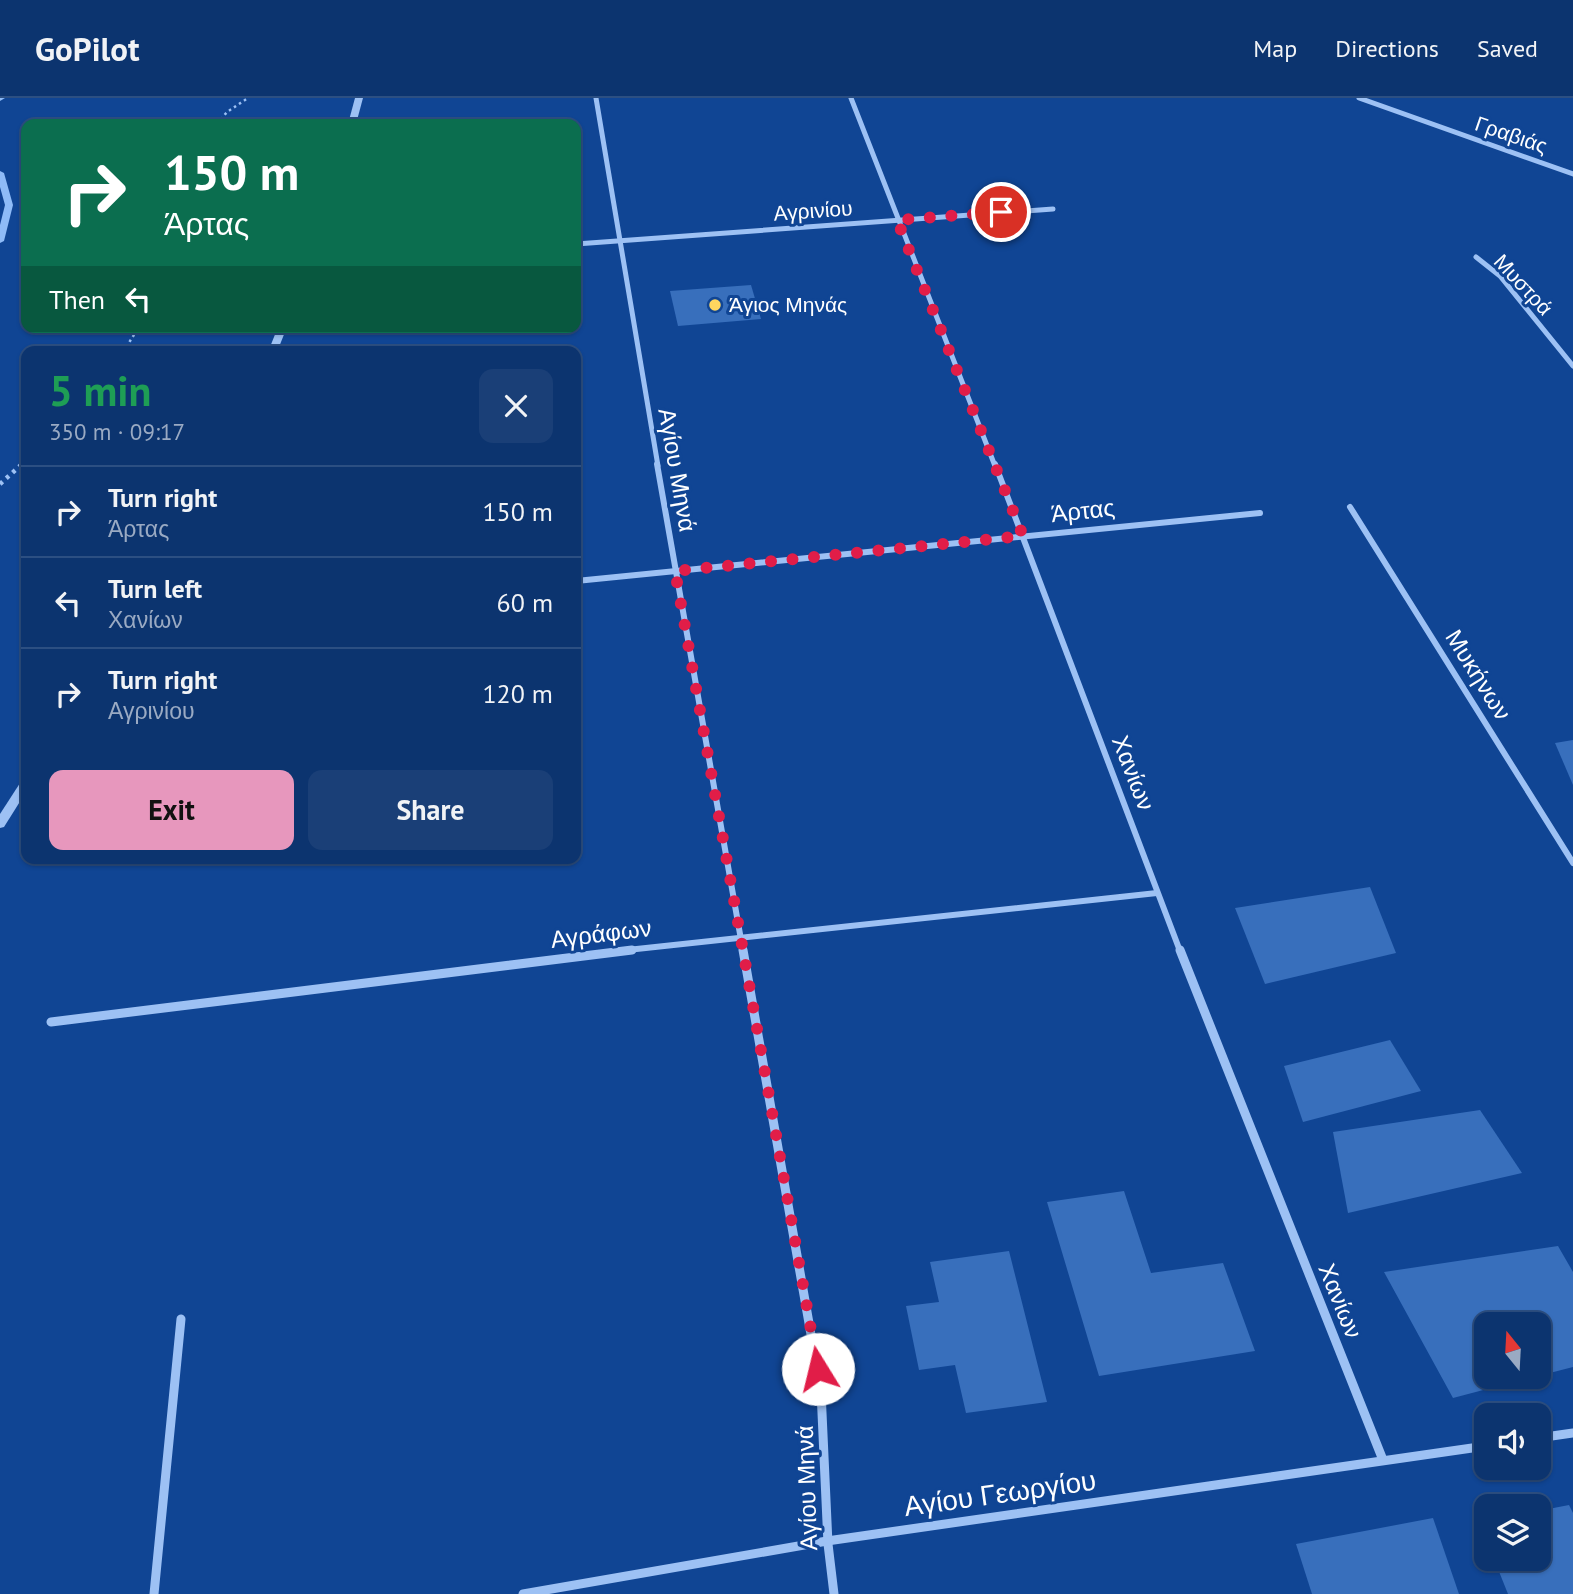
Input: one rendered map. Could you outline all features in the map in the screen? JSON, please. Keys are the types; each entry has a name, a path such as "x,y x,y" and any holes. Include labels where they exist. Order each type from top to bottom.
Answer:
{"street":[{"path":"353,119 359,98"},
{"name":"Αγίου Μηνά","path":"596,98 675,571 821,1391 827,1454 827,1541 834,1594"},
{"name":"Χανίων","path":"851,98 1023,536 1157,892 1382,1460"},
{"name":"Γραβιάς","path":"1359,98 1573,174"},
{"name":"Αγρινίου","path":"581,244 1053,209"},
{"name":"Μυστρά","path":"1476,257 1500,276 1573,366"},
{"name":"Μυκήνων","path":"1350,507 1573,863"},
{"name":"Άρτας","path":"581,580 1260,513"},
{"path":"0,824 21,791"},
{"name":"Αγράφων","path":"51,1022 741,936 1157,892"},
{"path":"154,1594 181,1319"},
{"path":"1551,1436 1573,1433"},
{"name":"Αγίου Γεωργίου","path":"523,1594 827,1541 1474,1448"}],"path":[{"path":"221,119 247,98"},
{"path":"0,484 21,465"}],"building":[{"name":"Άγιος Μηνάς","path":"751,285 761,319 678,326 670,291"},
{"path":"1573,740 1573,785 1555,743"},
{"path":"1370,887 1396,953 1265,984 1235,908"},
{"path":"1390,1040 1421,1091 1303,1122 1284,1066"},
{"path":"1480,1110 1522,1173 1348,1213 1333,1132"},
{"path":"1124,1191 1151,1273 1223,1263 1255,1351 1099,1376 1047,1202"},
{"path":"1558,1246 1573,1272 1573,1367 1551,1373 1551,1312 1474,1312 1474,1390 1483,1390 1453,1398 1384,1272"},
{"path":"1009,1251 1047,1402 966,1413 955,1365 919,1370 906,1306 939,1302 930,1262"},
{"path":"1569,1505 1573,1513 1573,1594 1508,1594 1499,1571 1551,1571 1551,1508"},
{"path":"1433,1518 1459,1594 1312,1594 1296,1544"}],"waterway":[{"path":"0,173 9,205 0,241"}],"place":[{"name":"Άγιος Μηνάς","path":"715,305"}],"route":[{"path":"818,1369 675,571 1023,536 897,220 1001,212"}]}
